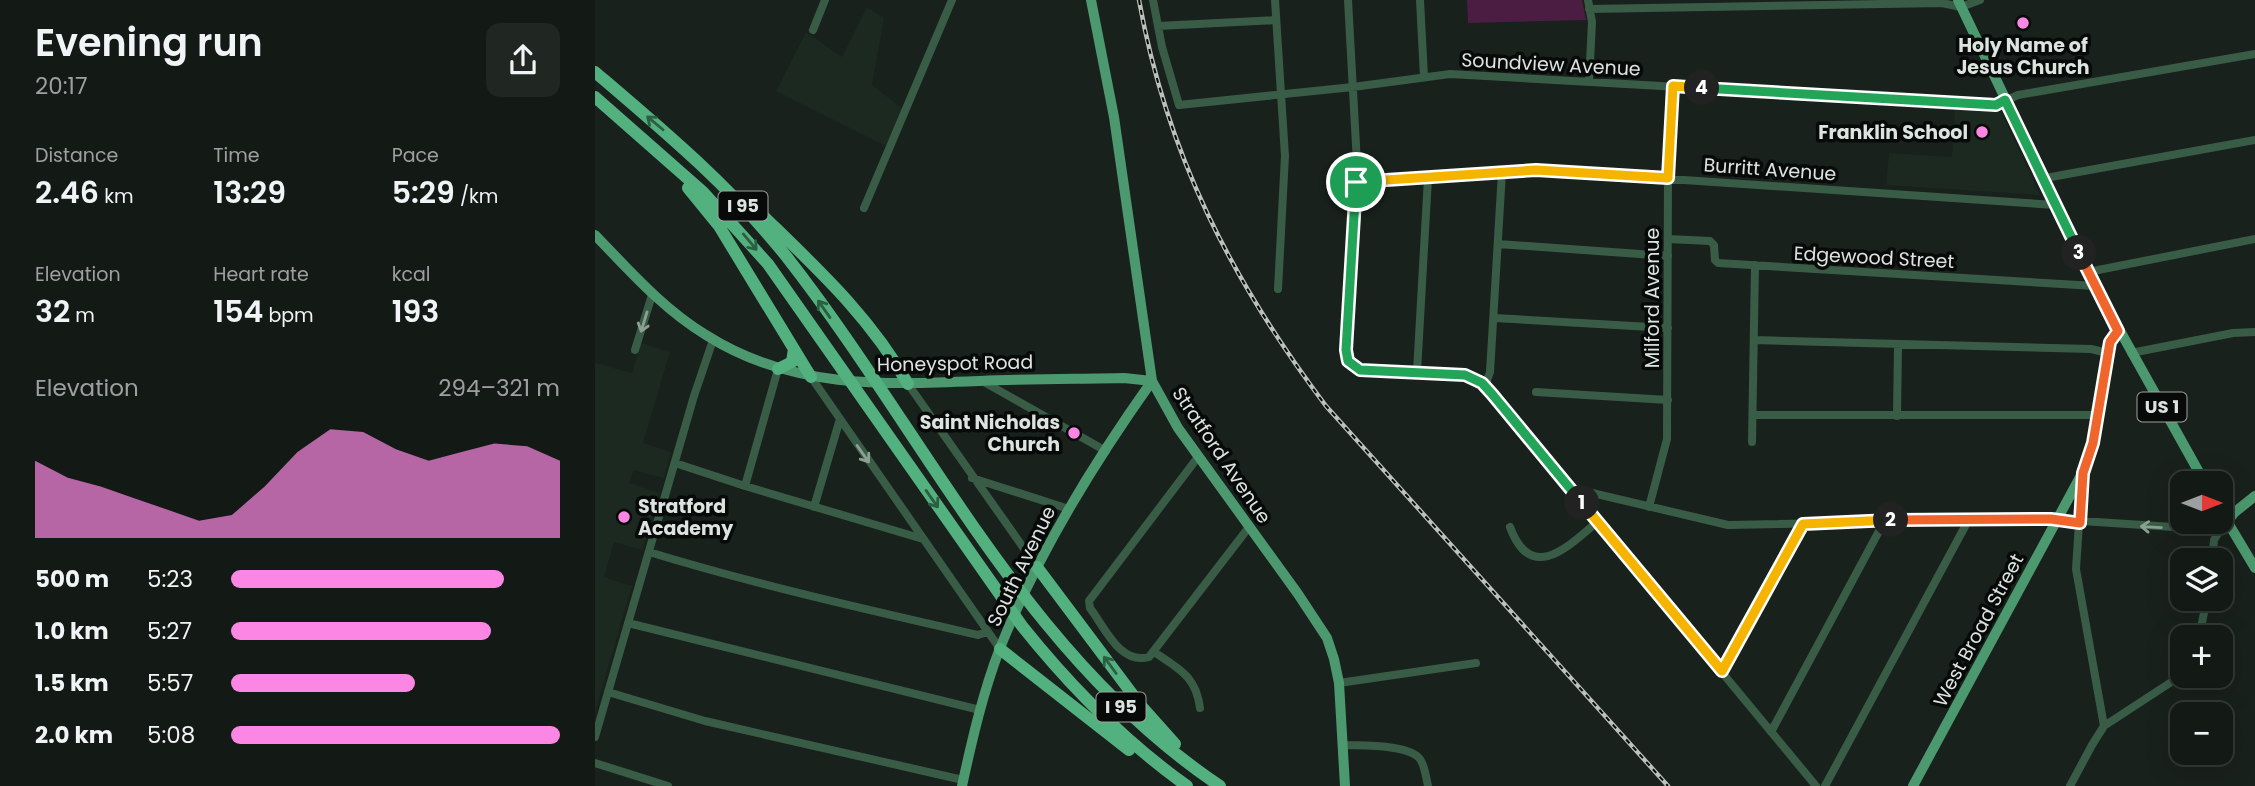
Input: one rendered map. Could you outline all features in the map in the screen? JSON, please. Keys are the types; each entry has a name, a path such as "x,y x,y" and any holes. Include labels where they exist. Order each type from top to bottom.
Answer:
{"highway":[{"name":"I 95","path":"595,72 685,149 738,200 778,246 1008,575 1036,613 1086,671 1120,706 1165,745 1221,786"},
{"name":"I 95","path":"595,97 694,184 745,236 797,303 1027,633 1104,717 1184,786"},
{"path":"649,143 707,209 811,377"},
{"path":"685,149 716,172 751,204 855,307 908,384"},
{"path":"778,369 792,362 794,349"},
{"path":"1037,567 1158,727 1221,786"},
{"path":"1000,649 1121,744 1184,786"}],"main road":[{"name":"Stratford Avenue","path":"1091,0 1116,128 1153,381 1168,412 1198,457 1322,629 1330,645 1339,682 1345,786"},
{"name":"US 1","path":"1962,2 2005,100 2095,286 2198,471"},
{"name":"Honeyspot Road","path":"595,235 652,295 713,340 778,369 811,377 908,384 1132,378 1153,381"},
{"name":"West Broad Street","path":"1913,786 2083,473 2093,443 2108,353 2112,337 2118,331"},
{"name":"South Avenue","path":"962,783 980,710 1000,649 1037,567 1069,509 1153,381"},
{"path":"2233,517 2255,496"},
{"path":"2229,534 2255,568"}],"street":[{"path":"813,30 825,0"},
{"path":"864,208 952,0"},
{"path":"1153,0 1158,26 1276,20"},
{"path":"1275,0 1285,156 1278,289"},
{"path":"1348,0 1356,182 1346,350 1351,364 1360,370 1465,375 1485,386 1816,786"},
{"path":"1420,0 1424,76"},
{"path":"1588,82 1592,22 1588,4 1942,3 1980,0"},
{"name":"Soundview Avenue","path":"1158,26 1179,105 1450,74 1996,105 2018,94 2255,54"},
{"name":"Milford Avenue","path":"1649,507 1667,439 1668,178 1673,86"},
{"path":"2044,180 2255,140"},
{"name":"Burritt Avenue","path":"1356,182 1536,170 2055,205"},
{"path":"1485,386 1490,372 1502,172"},
{"path":"1417,372 1428,178"},
{"name":"Edgewood Street","path":"1668,239 1710,241 1714,245 1717,262 2095,286"},
{"path":"2088,272 2255,239"},
{"path":"1498,244 1668,256"},
{"path":"1752,442 1755,265"},
{"path":"635,350 652,295"},
{"path":"1494,318 1668,328"},
{"path":"2131,353 2234,333 2255,332"},
{"path":"595,737 713,340"},
{"path":"1754,340 2091,349 2108,353"},
{"path":"1897,415 1898,345"},
{"path":"745,486 778,369"},
{"path":"811,377 1000,649"},
{"path":"982,381 1106,451"},
{"path":"908,384 1037,567"},
{"path":"1536,392 1668,400"},
{"path":"1753,415 2098,415"},
{"path":"814,507 840,419"},
{"path":"1198,457 1089,601 1090,608 1123,653 1133,659 1149,657 1249,527"},
{"path":"675,463 923,539"},
{"path":"2083,473 2076,569 2104,726"},
{"path":"972,478 1069,509"},
{"path":"1571,488 1717,524 2058,519 2080,523 2170,525"},
{"path":"1825,786 1969,519"},
{"path":"1771,732 1885,520"},
{"path":"1510,527 1521,548 1533,556 1546,558 1566,549 1597,522"},
{"path":"1722,671 1803,524"},
{"path":"649,552 740,579 836,603 978,635 987,632"},
{"path":"628,623 980,710"},
{"path":"1154,652 1193,682 1200,708"},
{"path":"1339,682 1476,663"},
{"path":"2070,786 2104,726 2170,683"},
{"path":"608,692 705,721 962,783"},
{"path":"1343,745 1412,752 1421,759 1428,786"},
{"path":"595,763 668,786"}],"shaded area":[{"path":"1467,0 1582,0 1586,20 1468,23"},
{"path":"867,7 884,18 872,85 903,109 886,146 776,91 806,32 842,57"},
{"name":"Franklin School","path":"1955,109 2001,112 2040,195 1886,185 1889,153 1952,157"},
{"name":"Stratford Academy","path":"641,343 670,352 643,443 671,452 664,478 634,470 629,483 659,493 642,550 614,542 604,577 632,586 595,712 595,363 632,373"}],"railway":[{"path":"1139,0 1151,57 1186,164 1233,263 1292,359 1326,406 1668,786"}],"place":[{"name":"Holy Name of Jesus Church","path":"2023,23"},
{"name":"Franklin School","path":"1982,132"},
{"name":"Saint Nicholas Church","path":"1074,433"},
{"name":"Stratford Academy","path":"624,517"}],"route":[{"path":"1673,86 1996,105 2005,100 2118,331 2110,342 2093,443 2083,473 2080,523 2051,519 1969,519 1803,524 1722,671 1482,383 1469,376 1456,374 1360,370 1348,361 1346,350 1356,182 1536,170 1668,178 1673,86"}]}
